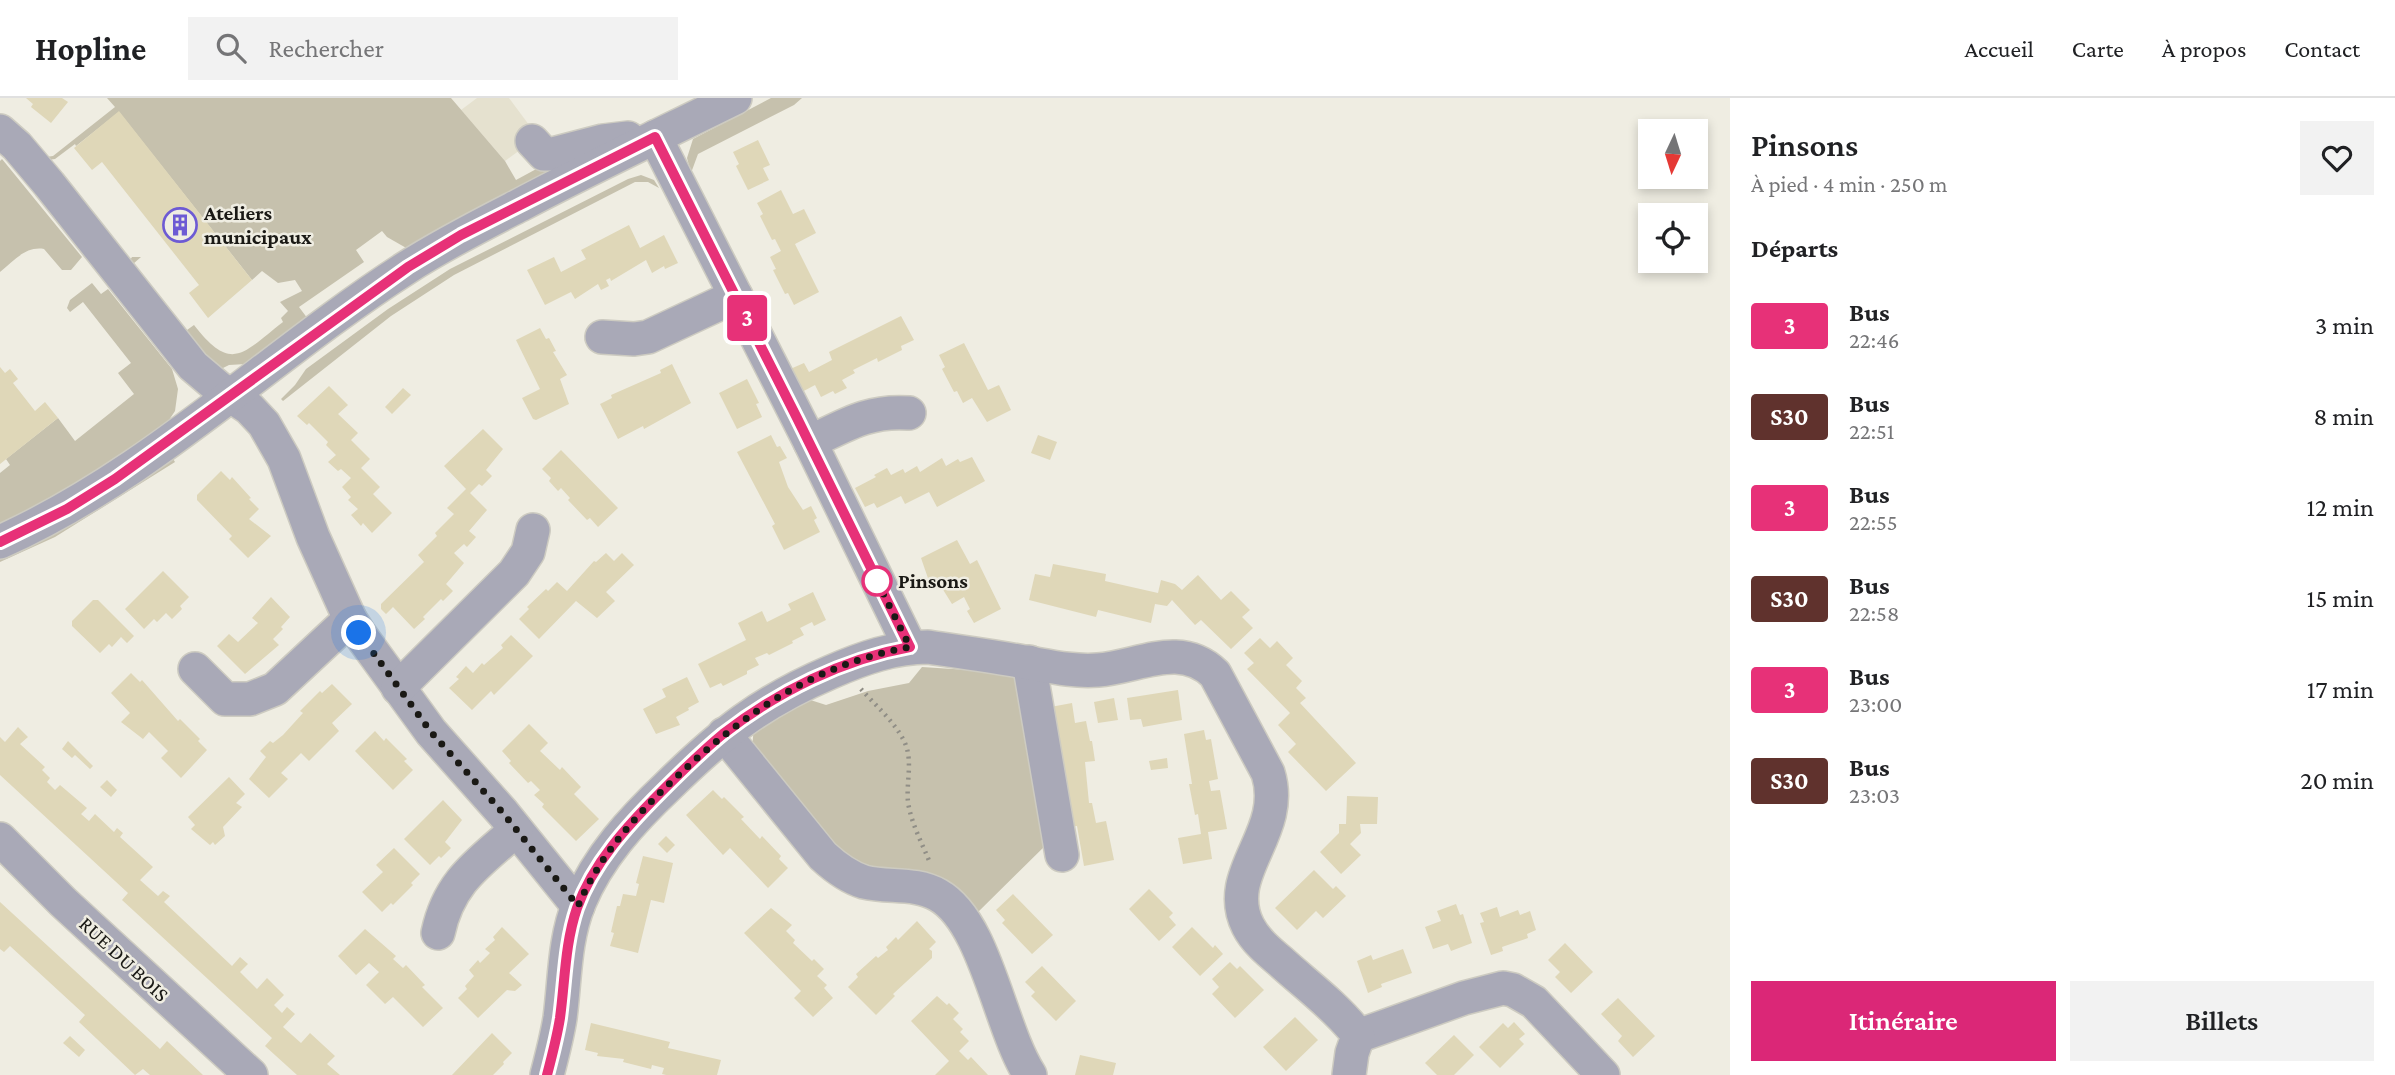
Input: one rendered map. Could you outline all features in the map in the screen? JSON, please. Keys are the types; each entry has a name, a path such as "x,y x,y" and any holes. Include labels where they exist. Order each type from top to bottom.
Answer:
{"street":[{"path":"0,542 43,522 91,494 408,267 472,230 735,98"},
{"path":"533,141 544,154 552,154 603,141 655,137"},
{"path":"655,137 810,442 910,647"},
{"path":"8,138 49,184 193,366 257,414 279,448 313,537 350,619 431,732 578,906"},
{"path":"602,337 634,340 648,337 736,296"},
{"path":"810,442 864,416 886,412 909,413"},
{"path":"398,688 514,573 528,552 533,530"},
{"path":"195,668 225,699 250,699 275,689 350,619"},
{"path":"547,1075 558,1027 567,950 578,906 596,869 631,823 724,734 772,699 867,657 910,647 928,647 1074,670 1100,670 1171,656 1190,657 1204,663 1215,674 1270,780 1272,800 1269,818 1242,882 1241,901 1248,926 1264,947 1347,1021 1358,1036"},
{"path":"1029,662 1062,855"},
{"path":"724,734 823,856 835,867 864,881 913,886 938,895 967,923 1030,1075"},
{"path":"438,933 445,909 464,876 516,830"},
{"name":"RUE DU BOIS","path":"0,839 63,902 251,1075"},
{"path":"1358,1036 1464,998 1503,988 1513,990 1534,1002 1603,1075"},
{"path":"1349,1075 1358,1036"}],"path":[{"path":"842,667 905,743 910,766 908,800 911,816 937,879 938,895"}],"shaded area":[{"path":"107,98 451,98 505,161 516,180 540,167 615,143 408,249 382,231 356,250 364,262 299,307 308,319 246,364 229,365 219,370 213,368 129,262 132,257 141,257 133,264 187,330 194,325 218,350 228,354 238,354 247,349 283,322 281,318 288,311 280,302 302,291 295,280 278,283 262,271 252,280 119,112 76,146 75,144 55,159 48,160 46,157 53,156 115,107"},
{"path":"477,98 509,98 538,137 505,161 461,110"},
{"path":"771,98 802,98 794,105 698,154 691,173 687,158 693,139"},
{"path":"2,159 82,257 71,270 62,270 44,249 37,249 20,255 0,272"},
{"path":"641,175 654,180 659,188 648,182 635,182 454,275 391,316 283,401 281,399 306,369 388,309 450,269 628,179"},
{"path":"92,283 101,294 108,289 172,369 178,389 175,411 167,423 95,472 40,506 0,525 0,473 10,465 6,459 58,418 75,441 134,394 118,373 131,363 83,302 70,312 67,308 70,300"},
{"path":"170,454 175,462 55,537 0,562 0,555"},
{"path":"922,667 968,670 1028,679 1050,841 975,915 853,865 752,750 754,725 801,697 826,705 868,691 909,683"}],"building":[{"path":"26,98 62,98 68,102 51,123 31,107 33,104"},
{"name":"Ateliers municipaux","path":"119,111 252,280 208,318 189,293 199,285 102,162 92,170 74,148"},
{"path":"758,140 770,165 763,168 769,180 748,190 736,166 739,164 733,152"},
{"path":"781,190 793,214 804,209 816,233 795,244 819,292 794,305 773,270 776,269 770,257 781,251 760,216 763,214 757,203"},
{"path":"629,225 640,248 664,235 678,263 665,269 664,266 652,273 646,260 611,281 610,278 606,280 609,286 601,290 598,284 575,299 571,292 545,305 527,270 554,257 561,272 586,259 581,250"},
{"path":"901,316 914,340 901,346 902,350 853,370 855,373 842,380 847,388 835,394 833,391 821,397 815,385 800,393 788,370 804,363 809,372 832,360 829,352"},
{"path":"540,328 546,339 549,338 556,351 553,352 567,375 560,379 569,404 536,420 522,398 540,389 516,340"},
{"path":"964,343 988,390 999,385 1011,410 987,422 972,398 963,403 942,369 945,367 939,355"},
{"path":"672,364 691,403 644,429 643,426 618,439 600,404 612,398 611,395 661,373 660,370"},
{"path":"0,367 5,373 10,369 18,379 13,383 35,411 45,402 58,418 0,464"},
{"path":"747,379 759,403 756,404 762,417 737,429 719,393"},
{"path":"329,386 348,405 338,414 358,433 351,440 370,459 361,468 380,487 373,494 392,513 372,533 351,515 358,509 348,500 351,497 342,487 351,478 328,462 336,455 326,445 328,442 309,423 307,425 297,416"},
{"path":"403,388 411,395 392,414 385,407"},
{"path":"483,429 503,449 486,470 492,476 470,493 487,510 469,531 476,537 467,547 464,544 454,553 464,563 446,584 453,591 443,601 441,599 414,629 393,607 386,614 381,609 381,604 424,562 418,555 454,514 447,508 466,489 444,466"},
{"path":"771,435 787,458 779,462 788,487 803,510 811,506 820,532 784,550 772,526 775,524 737,452"},
{"path":"1038,435 1057,442 1050,460 1031,453"},
{"path":"561,450 618,508 598,527 590,518 587,520 568,500 570,498 561,488 558,491 542,469"},
{"path":"972,457 985,481 937,507 929,492 905,504 901,496 877,508 874,503 865,507 855,488 887,468 891,475 903,469 905,473 917,466 920,472 942,458 946,466 958,459 960,462"},
{"path":"221,471 230,480 232,477 251,498 249,499 259,509 249,519 271,536 248,558 229,539 232,536 197,500 197,495"},
{"path":"957,540 970,564 977,560 1001,609 974,623 967,611 970,609 964,597 952,604 937,580 930,584 921,558"},
{"path":"606,553 614,561 622,553 634,565 606,592 615,601 597,618 576,601 539,639 519,619 546,589 548,591 557,582 567,591 594,561"},
{"path":"1053,564 1106,574 1105,581 1158,593 1161,580 1175,584 1182,590 1198,575 1221,600 1231,591 1250,610 1242,617 1253,628 1231,649 1201,620 1195,625 1172,600 1167,606 1155,604 1151,623 1098,610 1096,617 1029,600 1035,574 1050,577"},
{"path":"163,571 189,597 172,619 166,613 157,622 154,619 144,629 125,609"},
{"path":"813,592 826,620 814,626 812,622 800,628 804,635 792,641 793,643 769,655 767,653 755,658 759,665 747,671 747,674 723,686 721,683 710,688 698,664 746,640 738,623 762,611 767,622 791,610 788,604"},
{"path":"271,597 290,617 273,639 279,645 245,674 217,646 229,634 238,642 258,623 252,618"},
{"path":"93,600 98,600 134,636 127,643 121,637 112,647 109,644 100,653 72,626 72,621"},
{"path":"511,635 533,656 494,695 491,691 472,710 449,688 459,679 456,677 466,666 473,673 503,648 501,645"},
{"path":"1260,638 1270,648 1277,641 1293,658 1286,665 1302,681 1296,688 1306,698 1300,703 1356,763 1326,791 1288,752 1296,744 1278,725 1290,713 1247,669 1254,663 1244,653"},
{"path":"131,673 140,682 142,680 178,721 180,719 200,739 198,741 207,750 181,778 161,758 168,751 149,732 143,739 121,722 130,713 111,693"},
{"path":"687,677 699,702 676,717 680,725 656,734 643,709 666,697 662,689"},
{"path":"332,684 352,704 332,723 339,731 309,761 301,753 281,773 288,779 269,798 249,779 266,757 260,751 270,741 273,743 283,735 303,713 300,711 320,691 322,693"},
{"path":"1178,690 1182,720 1143,727 1141,719 1130,720 1127,698"},
{"path":"1114,698 1118,720 1098,723 1094,702"},
{"path":"1072,703 1075,723 1086,721 1092,741 1095,761 1085,762 1089,803 1092,803 1096,823 1106,821 1114,860 1084,866 1077,826 1066,827 1045,708"},
{"path":"529,724 548,743 540,751 560,770 562,767 581,787 574,794 599,819 576,841 542,807 544,804 534,795 540,790 531,781 528,783 509,763 511,761 502,751"},
{"path":"18,727 28,737 20,744 45,767 42,770 50,778 47,782 55,790 60,785 87,808 81,814 89,821 95,814 114,832 117,828 123,833 120,837 153,867 140,880 158,896 163,891 170,896 164,902 232,966 240,957 248,964 240,972 257,989 267,978 284,995 274,1005 282,1013 287,1007 295,1014 283,1027 301,1043 310,1033 335,1056 327,1064 340,1075 297,1075 265,1046 272,1038 122,900 128,893 0,775 0,737 5,742"},
{"path":"1204,730 1206,740 1211,739 1218,779 1209,781 1211,791 1220,790 1227,829 1208,832 1212,859 1183,864 1178,838 1201,834 1189,784 1192,784 1184,734"},
{"path":"375,731 407,759 404,761 413,770 393,790 355,751"},
{"path":"68,741 93,766 90,769 75,755 72,758 62,749"},
{"path":"1167,758 1168,768 1151,770 1149,761"},
{"path":"229,777 245,794 236,803 242,807 223,827 225,836 215,845 213,842 210,845 191,829 195,825 188,817"},
{"path":"107,780 117,790 111,797 100,787"},
{"path":"713,790 744,817 741,819 760,839 762,836 781,856 779,859 788,868 768,888 730,848 723,855 686,815"},
{"path":"1347,796 1378,797 1377,824 1360,824 1361,833 1350,844 1361,855 1341,874 1320,852 1339,833 1339,824 1346,824"},
{"path":"443,800 462,820 445,842 451,848 430,865 404,839"},
{"path":"666,836 675,845 667,853 658,844"},
{"path":"394,848 420,874 393,905 391,903 382,912 362,892 383,872 376,865"},
{"path":"643,856 673,863 664,903 651,900 638,953 610,946 617,906 620,906 623,894 636,896 639,884 636,883"},
{"path":"1314,870 1333,889 1336,886 1346,896 1323,918 1316,911 1297,930 1275,908"},
{"path":"1149,889 1173,913 1169,917 1176,925 1159,941 1129,909"},
{"path":"1013,894 1053,935 1032,954 1002,923 1005,920 996,910"},
{"path":"0,902 160,1049 167,1041 203,1075 150,1075 143,1069 135,1075 79,1022 85,1015 10,946 4,952 0,949"},
{"path":"1456,904 1460,915 1463,914 1472,943 1451,951 1448,944 1433,949 1425,927 1441,921 1437,911"},
{"path":"1497,907 1500,917 1518,910 1520,915 1530,911 1536,930 1527,934 1528,938 1502,947 1503,951 1491,955 1480,923 1484,922 1480,913"},
{"path":"771,908 792,925 786,931 795,940 793,943 824,969 817,976 827,985 824,988 833,998 813,1017 794,998 801,991 744,933"},
{"path":"917,921 936,942 929,949 932,951 932,958 893,994 895,996 876,1015 848,987 858,977 856,974 876,956 878,958 888,950 886,947 896,937 898,940"},
{"path":"502,927 529,954 509,973 522,985 515,991 507,990 478,1018 458,998 474,976 469,970 478,960 480,963 490,953 485,949 495,940 493,937"},
{"path":"1192,927 1223,954 1200,976 1172,947"},
{"path":"365,929 396,956 393,959 403,968 406,965 425,985 422,987 443,1008 423,1027 393,997 385,1004 366,985 379,972 369,963 356,975 338,956"},
{"path":"1565,943 1593,972 1571,993 1555,977 1560,972 1548,960"},
{"path":"1403,949 1412,973 1381,984 1382,987 1368,993 1357,961 1371,955 1373,960"},
{"path":"1230,962 1237,969 1240,966 1264,990 1235,1018 1212,994 1219,987 1212,979"},
{"path":"1042,966 1076,1001 1056,1021 1031,996 1035,992 1025,982"},
{"path":"937,996 959,1013 953,1019 963,1029 960,1032 969,1041 959,1051 968,1060 971,1057 988,1075 935,1075 949,1061 911,1021"},
{"path":"1618,998 1655,1036 1633,1057 1618,1041 1622,1036 1601,1014"},
{"path":"1295,1017 1318,1040 1286,1071 1263,1047"},
{"path":"1514,1022 1525,1034 1519,1039 1524,1044 1500,1068 1479,1047 1503,1023 1508,1028"},
{"path":"591,1023 670,1042 668,1048 721,1060 717,1075 666,1075 662,1074 664,1068 652,1065 651,1069 623,1062 624,1059 597,1056 598,1053 585,1050"},
{"path":"492,1033 512,1053 504,1064 493,1075 452,1075"},
{"path":"1454,1035 1474,1055 1454,1075 1437,1075 1425,1063"},
{"path":"70,1036 85,1050 79,1057 63,1043"},
{"path":"1080,1055 1116,1063 1113,1075 1075,1075"}],"bus line":[{"name":"3","path":"0,542 67,509 115,479 408,267 461,235 655,137 910,647 867,657 772,699 709,746 631,823 596,869 578,906 569,936 557,1035 547,1075"}],"place":[{"name":"Ateliers municipaux","path":"180,225"},
{"name":"Pinsons","path":"877,581"}],"route":[{"path":"359,633 431,732 503,813 578,906 596,869 631,823 680,773 724,734 772,699 807,682 867,657 910,647 877,581"}]}
